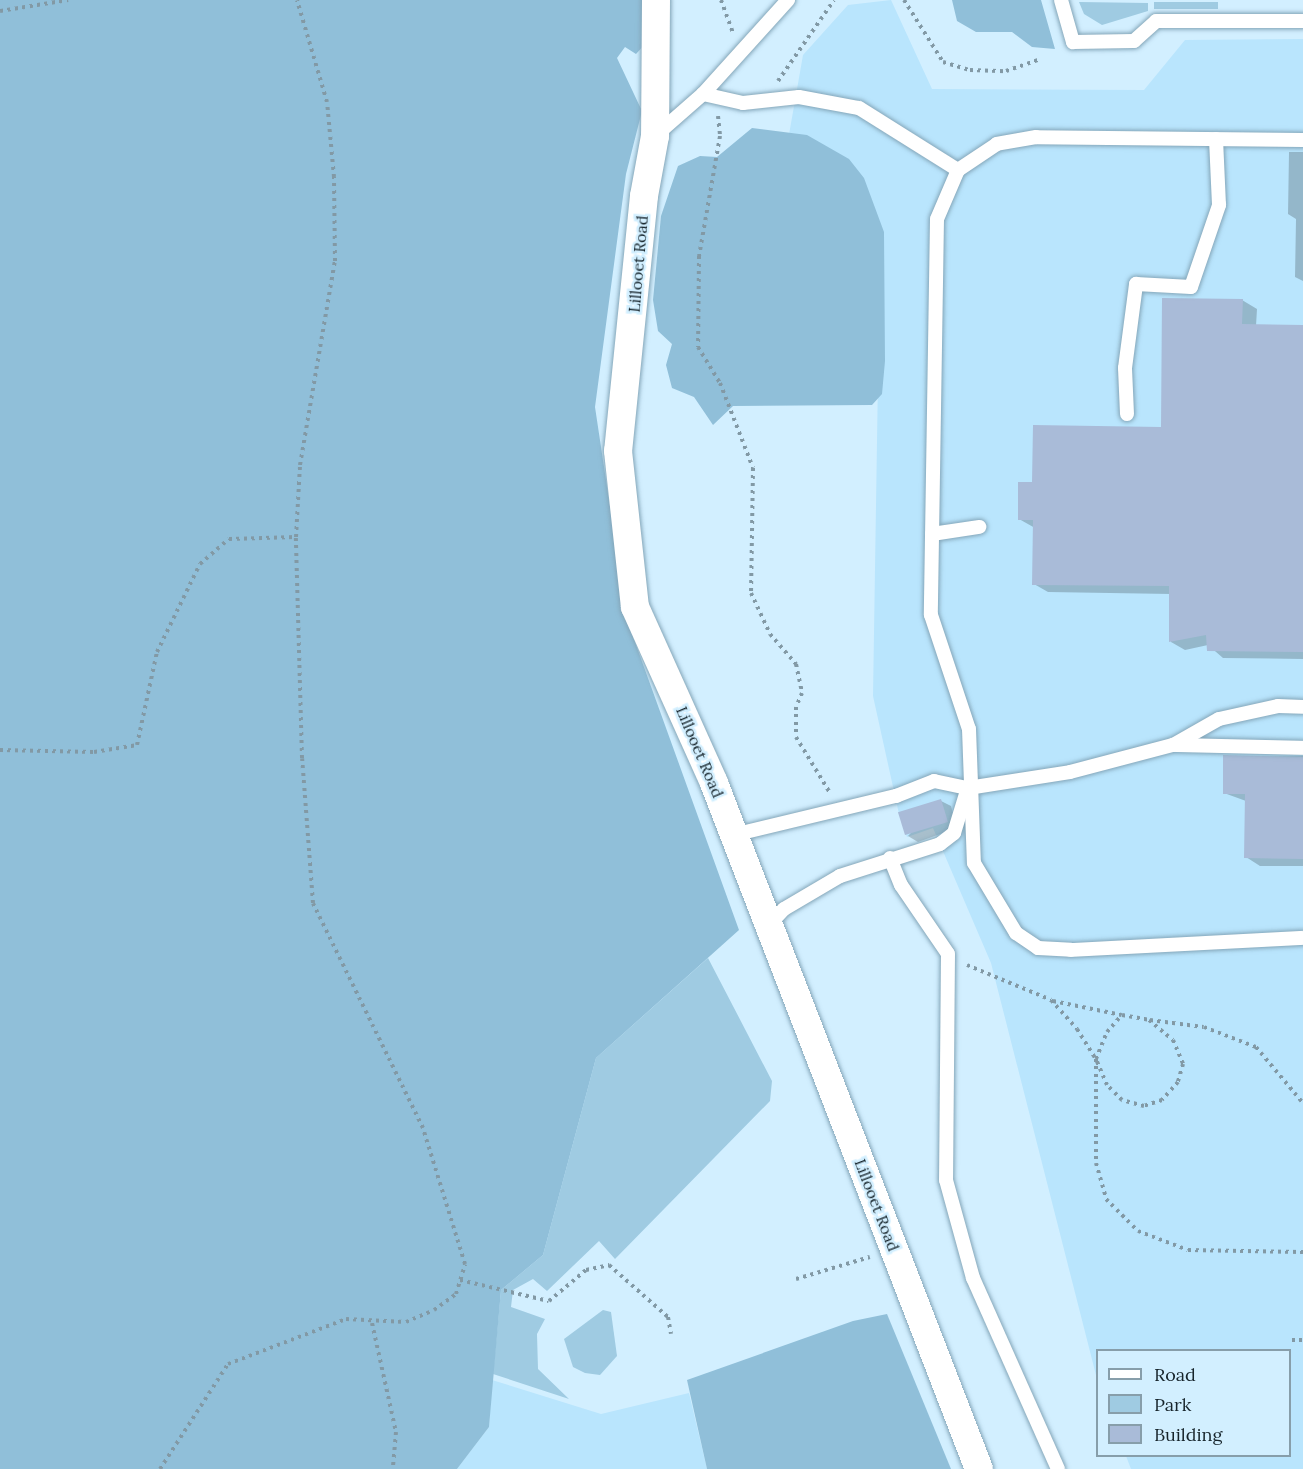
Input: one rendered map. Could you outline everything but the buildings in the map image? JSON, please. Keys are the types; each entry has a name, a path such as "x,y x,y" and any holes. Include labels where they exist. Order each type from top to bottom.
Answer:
{"street":[{"name":"Lillooet Road","path":"656,0 655,136 644,196 619,462 635,607 733,835 979,1469"}],"lane":[{"path":"655,136 703,94 788,0"},
{"path":"1061,0 1073,42 1134,41 1156,21 1303,21"},
{"path":"703,94 743,103 799,97 859,108 958,170"},
{"path":"1303,140 1036,137 997,144 958,170 937,219 931,615 969,729 968,788 974,864 1004,918 1038,948 1303,938"},
{"path":"1127,414 1125,368 1136,284 1191,287 1219,205 1216,139"},
{"path":"933,534 979,527"},
{"path":"733,835 896,796 934,781 968,788 1070,772 1173,745 1219,719 1278,706 1303,707"},
{"path":"1173,745 1303,748"},
{"path":"768,926 816,889 890,858 940,844 954,833 968,788"},
{"path":"890,858 901,885 948,954 946,1180 973,1278 1058,1469"}],"path":[{"path":"0,10 69,0"},
{"path":"160,1469 228,1364 346,1319 372,1323 406,1322 434,1310 456,1294 465,1264 459,1233 423,1128 313,903 302,758 296,537 300,465 335,261 327,102 297,0"},
{"path":"721,0 737,58"},
{"path":"720,118 776,83 834,0"},
{"path":"904,0 943,62 970,70 1006,71 1038,60"},
{"path":"703,94 720,118 699,256 698,347 720,383 753,468 751,593 770,634 795,664 802,693 795,707 796,737 830,794"},
{"path":"0,750 94,752 137,745 157,652 200,564 229,539 296,537"},
{"path":"948,954 1051,1000 1149,1020 1204,1027 1256,1047 1303,1103"},
{"path":"1051,1000 1096,1059 1107,1085 1122,1100 1144,1106 1162,1100 1178,1082 1183,1064 1173,1040 1149,1020"},
{"path":"1122,1015 1107,1032 1096,1059 1096,1163 1106,1199 1138,1231 1188,1250 1303,1252"},
{"path":"796,1279 894,1249"},
{"path":"460,1280 549,1301 586,1270 609,1265 668,1317 671,1334"},
{"path":"372,1323 396,1432 393,1469"},
{"path":"1292,1340 1303,1340"}],"shaded area":[{"path":"0,0 647,0 646,43 636,54 625,47 617,58 642,111 626,174 595,407 627,620 739,930 596,1058 543,1255 501,1290 489,1427 457,1469 0,1469"},
{"path":"891,0 932,89 1144,90 1185,40 1303,39 1303,1469 1131,1469 1126,1457 1291,1457 1291,1349 1096,1349 1096,1375 991,963 933,828 907,837 899,814 873,696 878,378 787,146 803,55 848,5"},
{"path":"952,0 1041,0 1055,49 1032,47 1012,32 976,32 957,21"},
{"path":"752,128 807,135 849,159 864,178 884,232 885,361 882,394 872,405 733,406 713,425 694,397 672,388 666,365 672,344 658,331 653,300 661,216 678,166 700,156 717,157"},
{"path":"887,1314 951,1469 707,1469 687,1380 853,1321"},
{"path":"492,1380 601,1414 689,1393 707,1469 457,1469 489,1427"}],"green space":[{"path":"1079,2 1148,3 1148,11 1102,25 1084,14"},
{"path":"1154,2 1218,2 1218,9 1154,9"},
{"path":"708,958 772,1081 770,1101 615,1259 599,1241 547,1291 533,1279 513,1290 511,1307 545,1319 537,1334 538,1369 569,1399 493,1374 501,1290 543,1255 596,1058"},
{"path":"603,1310 611,1312 617,1356 600,1375 585,1373 573,1367 564,1339"}]}
